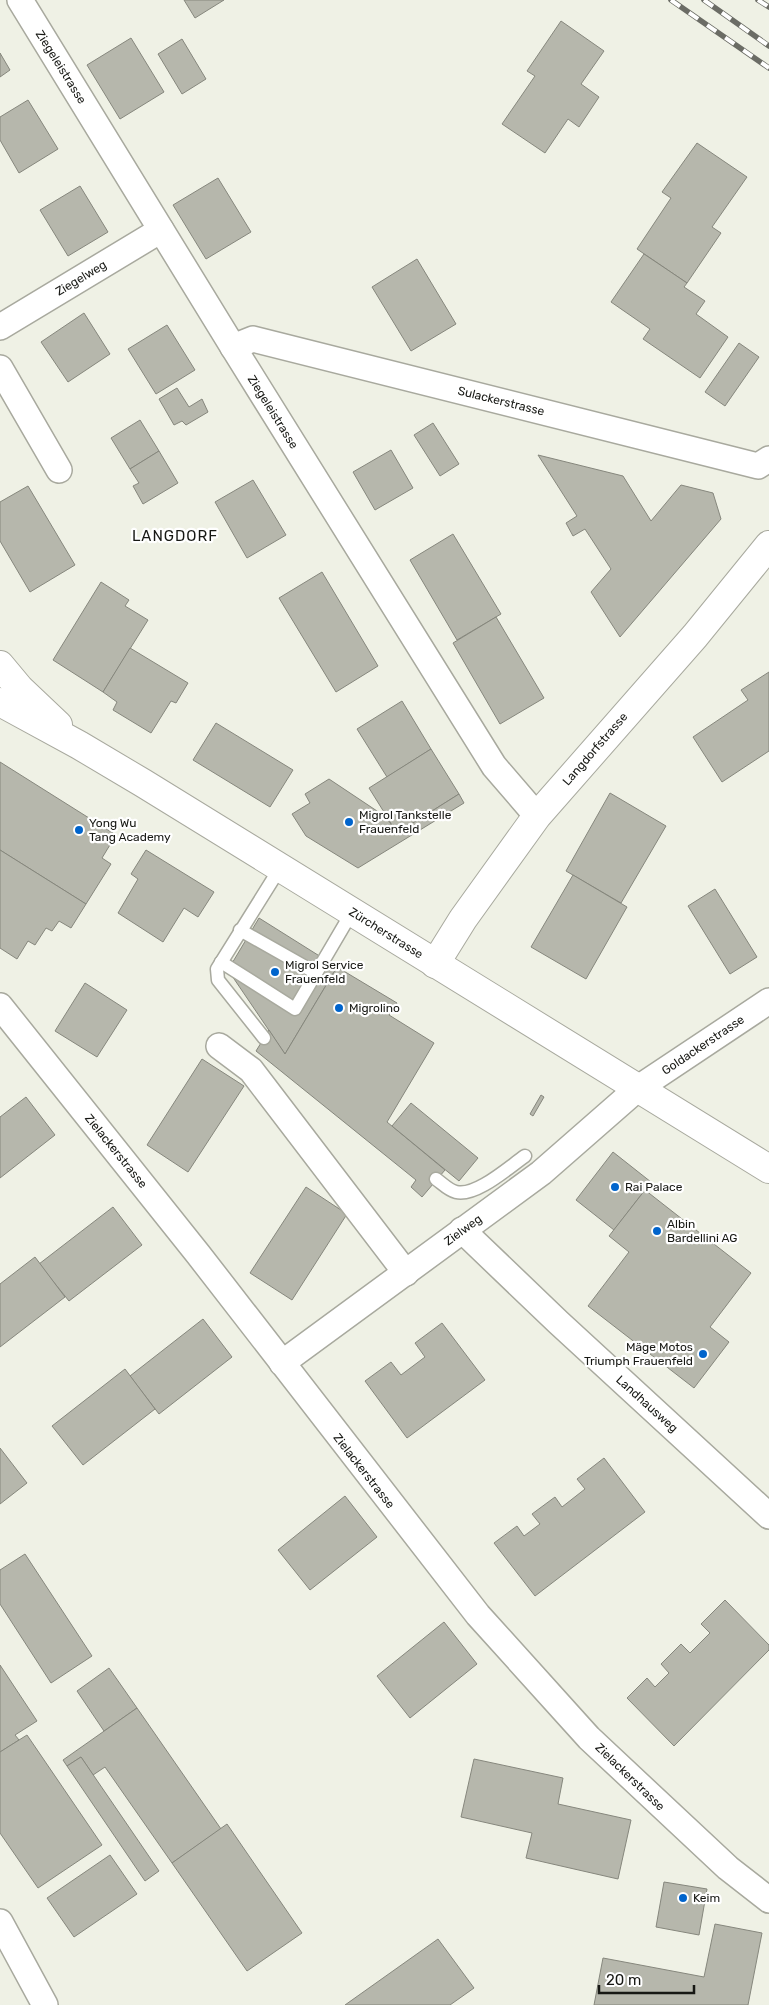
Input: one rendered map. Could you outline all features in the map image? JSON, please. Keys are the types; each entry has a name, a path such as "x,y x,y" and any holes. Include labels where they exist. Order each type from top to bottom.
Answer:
{"main road":[{"name":"Langdorfstrasse","path":"435,964 463,919 537,816 696,636 769,545"},
{"path":"0,665 20,689 79,745"},
{"name":"Zürcherstrasse","path":"0,702 79,745 769,1169"}],"street":[{"name":"Ziegeleistrasse","path":"20,0 494,766 537,816"},
{"name":"Ziegelweg","path":"0,326 161,230"},
{"name":"Sulackerstrasse","path":"233,347 253,339 758,466 769,459"},
{"path":"0,368 59,470"},
{"name":"Goldackerstrasse","path":"637,1089 769,1001"},
{"name":"Zielackerstrasse","path":"0,1006 478,1615 589,1738 653,1800 728,1868 769,1900"},
{"path":"219,1046 251,1070 406,1273"},
{"name":"Zielweg","path":"282,1363 541,1173 637,1089"},
{"name":"Landhausweg","path":"462,1230 558,1322 769,1516"},
{"path":"0,1922 45,2005"}],"lane":[{"path":"264,1038 218,980 217,969 280,868"},
{"path":"221,962 295,1009 352,912"},
{"path":"240,930 316,973"},
{"path":"436,1179 450,1190 458,1193 473,1191 525,1156"}],"building":[{"path":"184,0 224,0 195,18"},
{"path":"561,21 604,51 581,84 599,97 579,127 568,119 545,153 502,124 535,76 527,71"},
{"path":"131,38 164,92 120,119 87,65"},
{"path":"182,39 206,79 182,94 158,54"},
{"path":"0,53 10,70 0,77"},
{"path":"28,100 58,149 19,173 0,140 0,117"},
{"path":"697,143 747,177 712,227 721,233 687,283 637,249 671,198 662,192"},
{"path":"218,178 251,232 206,259 173,205"},
{"path":"80,186 108,232 68,256 40,210"},
{"path":"644,254 687,283 684,287 705,301 696,314 728,337 700,378 643,339 650,329 611,302"},
{"path":"417,259 456,324 411,351 372,287"},
{"path":"84,313 110,354 68,382 41,342"},
{"path":"167,325 195,370 156,394 128,349"},
{"path":"739,343 759,357 725,406 705,392"},
{"path":"177,388 189,407 202,399 208,412 186,425 182,421 174,425 159,399"},
{"path":"140,420 159,451 130,469 111,438"},
{"path":"433,423 459,464 440,476 414,435"},
{"path":"391,450 413,488 375,510 353,472"},
{"path":"159,451 178,483 143,504 133,486 139,483 130,469"},
{"path":"538,455 623,476 651,521 681,485 713,493 721,519 620,637 591,592 611,569 585,529 573,536 566,523 577,516"},
{"path":"253,480 286,535 247,558 215,502"},
{"path":"28,486 75,565 30,592 0,541 0,502"},
{"path":"453,534 501,614 457,640 410,560"},
{"path":"322,572 378,666 336,692 279,598"},
{"path":"101,582 129,600 125,606 148,620 103,692 53,660"},
{"path":"496,617 544,698 500,724 453,643"},
{"path":"130,648 188,683 176,703 171,701 151,733 113,710 117,702 103,692"},
{"path":"769,672 769,751 722,782 693,737 748,700 741,690"},
{"path":"402,701 431,749 387,777 357,729"},
{"path":"216,723 293,770 270,807 193,760"},
{"path":"431,749 459,794 397,833 369,788"},
{"path":"0,762 116,835 102,858 111,864 86,904 0,850"},
{"path":"329,779 386,817 397,833 459,794 464,803 358,868 306,836 292,814 310,803 305,794"},
{"path":"610,793 666,826 621,903 566,871"},
{"path":"0,850 86,904 71,928 59,921 52,931 46,928 35,945 28,941 17,959 0,948"},
{"path":"146,850 214,892 198,917 184,908 163,942 118,913 138,879 131,874"},
{"path":"573,875 627,907 586,979 531,947"},
{"path":"715,889 757,957 730,974 688,906"},
{"path":"259,918 337,967 285,1054 228,970"},
{"path":"337,967 397,1003 389,1015 434,1043 387,1122 445,1170 422,1197 411,1187 416,1180 256,1051 269,1030 285,1054"},
{"path":"85,983 127,1010 97,1057 55,1031"},
{"path":"202,1059 244,1086 188,1172 147,1145"},
{"path":"541,1095 544,1097 533,1116 530,1114"},
{"path":"26,1097 55,1135 0,1178 0,1117"},
{"path":"411,1103 478,1158 459,1181 392,1126"},
{"path":"613,1152 651,1182 614,1230 576,1200"},
{"path":"306,1187 347,1214 292,1300 250,1273"},
{"path":"645,1190 751,1273 710,1327 729,1342 694,1388 588,1306 629,1252 609,1236"},
{"path":"113,1207 142,1245 69,1301 39,1264"},
{"path":"35,1257 65,1297 0,1347 0,1284"},
{"path":"203,1319 232,1357 159,1414 130,1376"},
{"path":"442,1323 485,1380 407,1438 365,1381 391,1362 401,1375 425,1357 415,1343"},
{"path":"125,1369 155,1409 83,1465 52,1426"},
{"path":"0,1448 27,1483 0,1504"},
{"path":"604,1458 645,1512 535,1596 494,1543 517,1526 524,1536 540,1524 532,1514 555,1497 562,1507 585,1489 577,1479"},
{"path":"345,1496 377,1537 310,1590 278,1550"},
{"path":"25,1554 92,1656 51,1683 0,1604 0,1570"},
{"path":"725,1600 769,1645 769,1650 674,1746 627,1698 647,1678 655,1687 669,1673 661,1664 681,1644 690,1653 710,1633 701,1624"},
{"path":"444,1622 477,1664 410,1718 377,1676"},
{"path":"0,1665 37,1721 15,1735 19,1740 0,1752"},
{"path":"109,1668 137,1708 104,1731 77,1691"},
{"path":"137,1708 221,1829 172,1863 105,1767 93,1775 81,1757 67,1766 63,1760"},
{"path":"27,1735 102,1845 38,1888 0,1833 0,1752"},
{"path":"81,1757 159,1871 145,1881 67,1766"},
{"path":"474,1759 563,1778 558,1804 631,1820 618,1879 526,1858 532,1833 461,1817"},
{"path":"227,1824 302,1933 247,1971 172,1863"},
{"path":"110,1855 137,1894 74,1937 47,1898"},
{"path":"664,1882 707,1889 699,1935 656,1927"},
{"path":"715,1924 762,1933 748,2005 594,2005 603,1958 704,1977"},
{"path":"438,1939 474,1988 450,2005 345,2005"}],"railway":[{"path":"671,0 769,68"},
{"path":"704,0 769,46"},
{"path":"758,0 769,7"}],"place":[{"name":"Migrol Tankstelle Frauenfeld","path":"349,822"},
{"name":"Yong Wu Tang Academy","path":"79,830"},
{"name":"Migrol Service Frauenfeld","path":"275,972"},
{"name":"Migrolino","path":"339,1008"},
{"name":"Rai Palace","path":"615,1187"},
{"name":"Albin Bardellini AG","path":"657,1231"},
{"name":"Mäge Motos Triumph Frauenfeld","path":"703,1354"},
{"name":"Keim","path":"683,1898"}],"district":[{"name":"LANGDORF","path":"175,536"}]}
